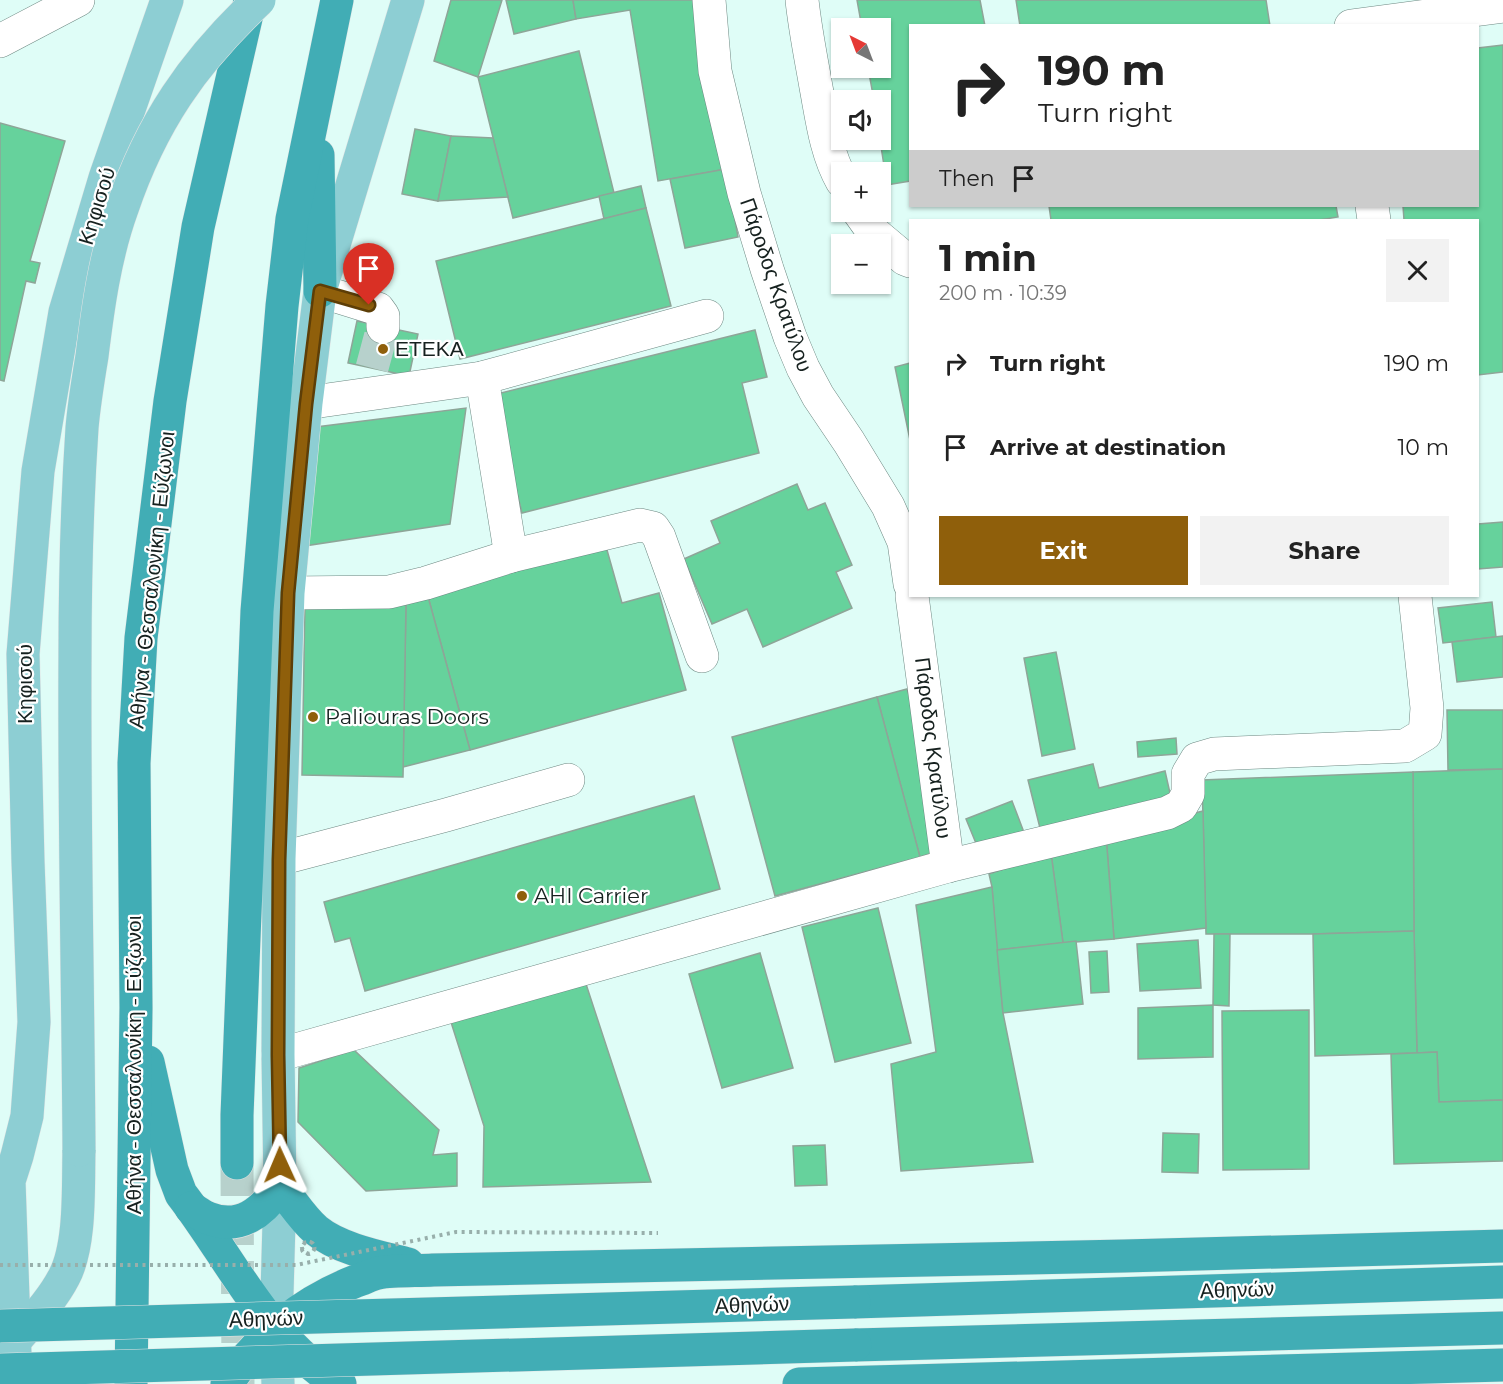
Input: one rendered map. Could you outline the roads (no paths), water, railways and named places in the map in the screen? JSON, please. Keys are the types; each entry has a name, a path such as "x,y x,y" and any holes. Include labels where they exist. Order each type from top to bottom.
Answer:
{"highway":[{"name":"Αθήνα - Θεσσαλονίκη - Εύζωνοι","path":"131,1384 136,1008 134,763 141,638 170,401 198,227 250,0"},
{"path":"237,1163 257,611 281,317 292,219 337,0"},
{"path":"318,92 320,291"},
{"path":"136,1008 171,1170 181,1194 276,1329 307,1360 340,1384"},
{"path":"191,1208 206,1218 224,1222 240,1221 256,1214 270,1202 280,1187 314,1227 335,1242 372,1256 433,1270"},
{"path":"227,1384 244,1359 299,1310 341,1287 378,1273 1503,1246"},
{"name":"Αθηνών","path":"3,1345 854,1302 1503,1282"},
{"name":"Αθηνών","path":"3,1345 855,1345 1503,1328"},
{"path":"799,1384 1503,1365"}],"main road":[{"name":"Κηφισού","path":"16,1384 3,1345 4,1186 17,1156 27,1116 34,1022 23,654 38,471 65,312 105,178 167,0"},
{"path":"45,1384 3,1345 51,1299 65,1276 74,1251 80,1150 75,569 82,426 98,306 121,210 158,124 178,92 206,55 259,0"},
{"path":"278,1384 276,1329 280,1187 279,860 288,593 306,404 320,291 408,0"}],"street":[{"path":"0,41 78,0"},
{"name":"Πάροδος Κρατύλου","path":"709,0 715,71 744,194 787,327 803,368 818,396 888,506 904,542 909,577"},
{"path":"802,0 823,124 834,162"},
{"path":"1346,0 1350,24"},
{"path":"1365,24 1503,6"},
{"path":"866,222 874,233 909,261"},
{"path":"320,291 378,309 383,316 383,327"},
{"path":"306,404 369,382 482,378 707,316"},
{"path":"482,378 511,556"},
{"path":"288,593 389,592 426,583 511,556 640,525 653,528 659,537 702,656"},
{"name":"Πάροδος Κρατύλου","path":"912,597 948,866"},
{"path":"278,1055 948,866 1167,813 1181,806 1188,794 1188,774 1197,759 1214,754 1405,746 1425,734 1427,708 1414,597"},
{"path":"279,860 568,780"}],"tunnel":[{"path":"372,368 383,327"},
{"path":"237,1163 238,1384"}],"place":[{"name":"ΕΤΕΚΑ","path":"383,349"},
{"name":"Paliouras Doors","path":"313,717"},
{"name":"AHI Carrier","path":"522,896"}]}
